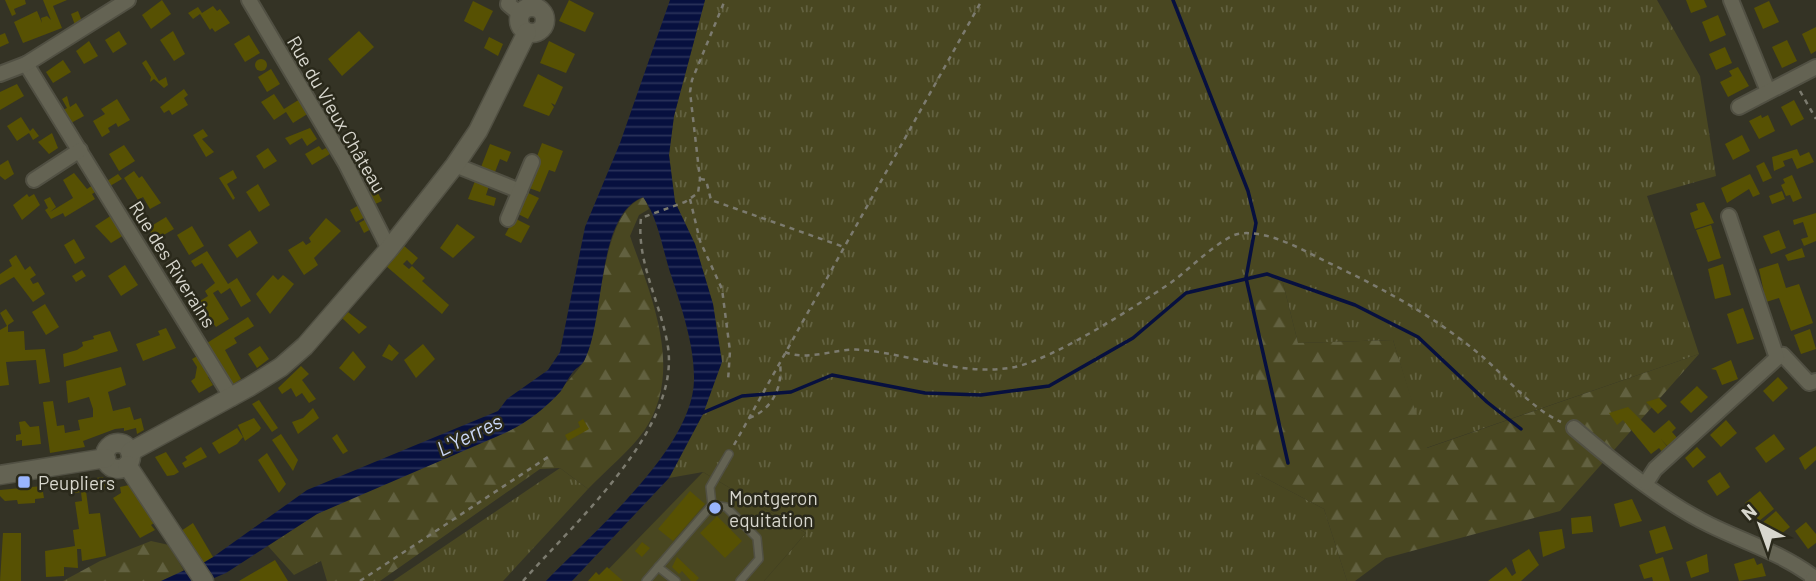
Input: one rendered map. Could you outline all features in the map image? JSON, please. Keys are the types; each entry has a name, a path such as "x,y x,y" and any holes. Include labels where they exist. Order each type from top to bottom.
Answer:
{"street":[{"path":"0,74 26,64 128,0"},
{"name":"Rue du Vieux Château","path":"248,0 328,132 389,249"},
{"path":"509,0 508,5 520,14 521,27 527,32 539,31 544,24 542,5 527,8 520,14"},
{"path":"1731,0 1768,91"},
{"path":"129,459 281,367 305,346 389,249 455,165 478,131 527,32"},
{"name":"Rue des Riverains","path":"26,64 232,398"},
{"path":"1739,107 1816,67"},
{"path":"34,180 80,150"},
{"path":"508,219 532,162"},
{"path":"455,165 520,191"},
{"path":"1729,216 1777,358"},
{"path":"1646,484 1655,469 1777,358 1783,355 1809,383 1816,382"},
{"path":"1574,428 1617,464 1708,524 1793,561 1815,580"},
{"path":"0,475 106,458 110,447 117,443 125,445 129,459 204,581"}],"lane":[{"path":"646,581 712,505 710,487 729,454"},
{"path":"712,505 726,507 757,538 759,559 740,581"},
{"path":"658,567 676,581"}],"path":[{"path":"523,581 627,463 652,428 664,395 668,349 659,306 638,242 641,218 685,202 698,192 700,179 690,92 692,80 725,0"},
{"path":"729,454 982,0"},
{"path":"1794,79 1816,120"},
{"path":"700,179 706,180 711,200 844,247"},
{"path":"690,199 699,241 722,289 730,351 728,381"},
{"path":"785,352 797,357 835,350 860,349 955,366 989,369 1015,367 1038,360 1073,341 1169,284 1223,242 1243,232 1263,235 1292,245 1423,311 1485,359 1546,415 1574,428"},
{"path":"749,418 762,413 780,385 780,362"},
{"path":"360,581 551,455"}],"green space":[{"path":"705,0 1657,0 1700,76 1716,176 1647,196 1699,354 1426,448 1393,340 1298,343 1282,279 1256,473 1324,509 1347,581 764,581 806,533 703,472 669,478 703,414 721,362 713,304 695,244 675,202 669,155 674,116"},
{"path":"644,197 649,209 639,215 630,236 647,283 660,334 662,384 656,408 644,431 631,446 588,489 560,468 540,469 380,581 327,581 321,561 294,575 268,546 317,514 517,427 564,385 585,359 596,319 604,269 618,224 629,207"},
{"path":"1282,279 1298,343 1393,340 1427,448 1699,354 1560,511 1386,558 1355,581 1347,581 1324,509 1256,473 1256,282"},
{"path":"560,468 588,489 503,581 393,581"},
{"name":"Montgeron equitation","path":"703,472 806,533 764,581 597,581"},
{"path":"151,541 169,545 187,576 186,581 63,581 100,561"}],"water":[{"name":"L'Yerres","path":"670,0 705,0 674,116 669,155 675,202 695,244 713,304 722,362 703,414 669,478 572,581 546,581 638,487 678,431 690,404 694,377 690,340 657,226 643,197 628,208 617,225 609,246 596,321 584,361 571,374 561,391 542,409 505,433 317,514 226,573 207,581 161,581 213,557 307,490 498,411 507,399 548,370 560,352 585,227 620,143"}],"building":[{"path":"5,0 25,0 26,4 14,9 16,14 12,16"},
{"path":"43,0 67,0 53,6 62,28 23,43 14,22 37,11 42,23 41,18 47,16 51,20"},
{"path":"162,0 171,14 151,29 142,15"},
{"path":"569,0 594,13 585,32 559,21"},
{"path":"1686,0 1704,0 1707,7 1691,13"},
{"path":"473,1 493,11 483,31 464,21"},
{"path":"1769,1 1779,22 1763,29 1754,8"},
{"path":"213,6 217,11 220,9 230,23 215,32 212,28 210,30 200,14 193,19 188,13 198,7 202,13"},
{"path":"78,11 83,24 76,28 71,14"},
{"path":"1718,15 1726,35 1710,42 1702,22"},
{"path":"1816,27 1816,51 1811,54 1802,34"},
{"path":"119,31 127,44 113,53 105,40"},
{"path":"173,31 185,54 174,61 160,40"},
{"path":"359,31 374,47 342,76 328,59"},
{"path":"5,33 9,43 0,47 0,35"},
{"path":"249,35 260,53 245,62 234,44"},
{"path":"489,37 503,44 498,56 484,48"},
{"path":"1787,40 1797,61 1782,68 1772,47"},
{"path":"89,41 98,56 84,64 76,51"},
{"path":"549,41 575,54 566,73 540,63"},
{"path":"1725,47 1732,63 1716,70 1709,54"},
{"path":"261,59 267,65 261,71 255,65"},
{"path":"63,60 71,72 53,83 46,72"},
{"path":"146,60 159,81 166,77 168,85 164,88 154,79 150,82 151,77 142,63"},
{"path":"1738,67 1749,86 1728,97 1720,82 1732,76 1729,71"},
{"path":"271,69 280,84 267,92 258,77"},
{"path":"538,74 563,87 555,105 551,103 554,107 549,116 523,106"},
{"path":"17,84 24,96 0,110 0,92"},
{"path":"184,89 188,95 184,98 188,105 172,115 169,110 164,113 160,107"},
{"path":"274,94 284,109 300,99 309,113 293,123 286,112 274,120 261,102"},
{"path":"67,96 70,107 76,103 84,116 71,123 63,110 67,108 62,99"},
{"path":"117,99 130,120 118,127 116,123 108,128 110,132 102,137 93,121 105,114 101,109"},
{"path":"1794,100 1804,119 1791,126 1781,107"},
{"path":"1761,115 1762,118 1768,115 1775,131 1759,139 1749,121"},
{"path":"21,117 30,131 33,128 39,136 33,140 29,133 17,141 7,126"},
{"path":"310,128 317,139 307,146 302,138 290,145 285,138"},
{"path":"203,129 208,136 202,139 214,152 206,157 193,135"},
{"path":"52,133 58,148 49,154 38,142"},
{"path":"1742,135 1750,151 1733,160 1725,144"},
{"path":"345,136 350,146 354,144 368,171 357,177 338,140"},
{"path":"542,143 563,151 555,172 549,170 540,192 529,188 531,183 526,181 532,164 539,166 540,161 536,159"},
{"path":"490,144 511,152 507,162 500,159 495,172 481,167"},
{"path":"124,145 135,161 119,171 109,154"},
{"path":"319,146 322,150 326,148 330,154 312,165 305,154"},
{"path":"268,148 277,161 264,169 256,156"},
{"path":"1797,149 1800,156 1809,152 1814,162 1797,169 1792,158 1783,161 1785,166 1774,171 1772,157"},
{"path":"8,160 14,174 5,180 0,176 0,165"},
{"path":"1764,162 1772,178 1763,182 1756,166"},
{"path":"233,170 237,178 227,184 235,198 233,200 219,178"},
{"path":"134,171 139,178 142,176 161,203 150,209 143,197 138,200 124,178"},
{"path":"74,173 87,189 93,185 97,191 92,194 95,199 65,217 63,213 51,219 45,210 48,208 44,200 50,197 56,207 50,212 73,198 63,180"},
{"path":"118,174 122,179 110,186 107,181"},
{"path":"1750,174 1760,194 1753,197 1749,189 1727,203 1721,188"},
{"path":"1792,175 1802,198 1793,202 1790,195 1786,196 1781,185 1785,183 1783,179"},
{"path":"475,181 489,186 486,195 496,198 494,206 468,199"},
{"path":"258,184 270,205 259,212 246,192"},
{"path":"376,189 382,201 371,206 365,194"},
{"path":"524,191 539,198 528,219 518,214 520,210 516,207"},
{"path":"1782,191 1785,199 1772,204 1769,196"},
{"path":"27,194 29,197 34,194 40,205 22,220 13,205"},
{"path":"1704,202 1714,223 1695,229 1690,213 1698,210 1696,204"},
{"path":"361,204 367,216 356,222 350,210"},
{"path":"1816,213 1816,241 1804,246 1801,239 1808,237 1803,222 1794,225 1793,220"},
{"path":"112,215 124,235 111,243 95,226"},
{"path":"166,217 174,229 155,240 148,228"},
{"path":"326,218 341,231 314,258 318,265 304,275 288,250 303,241 306,245 311,242 309,238"},
{"path":"368,218 373,228 364,233 359,223"},
{"path":"514,218 530,226 521,243 505,235"},
{"path":"457,224 475,237 453,258 440,248"},
{"path":"1711,225 1721,258 1708,262 1696,230"},
{"path":"192,226 204,246 189,255 177,235"},
{"path":"250,230 258,243 237,258 228,245"},
{"path":"1779,230 1786,248 1771,254 1763,236"},
{"path":"74,239 85,258 75,264 64,245"},
{"path":"403,245 418,258 412,265 407,260 403,264 409,269 412,266 425,278 422,281 449,305 442,314 386,266"},
{"path":"1802,248 1805,257 1788,261 1785,255"},
{"path":"207,251 228,284 237,278 251,301 241,307 230,288 221,294 218,290 213,293 229,319 216,327 200,307 203,305 200,301 208,296 205,291 215,283 202,263 195,267 191,261"},
{"path":"16,255 25,270 30,266 36,275 30,279 33,284 38,282 45,294 33,302 14,277 0,285 0,274 12,266 9,260"},
{"path":"1778,263 1786,288 1799,284 1813,323 1791,331 1779,298 1766,302 1759,269"},
{"path":"1723,264 1731,295 1715,299 1708,269"},
{"path":"125,265 138,285 121,296 108,276"},
{"path":"82,270 86,276 76,282 72,276"},
{"path":"273,275 278,280 283,275 294,284 270,314 256,294"},
{"path":"45,304 59,327 46,335 32,312"},
{"path":"1743,308 1754,339 1737,344 1727,314"},
{"path":"6,309 14,321 8,325 8,332 24,331 25,350 45,349 50,382 39,384 36,360 6,362 9,385 0,386 0,330 7,326 0,313"},
{"path":"348,312 367,327 359,334 342,318"},
{"path":"248,317 254,326 234,338 237,343 225,350 241,379 232,385 207,343"},
{"path":"166,328 176,348 143,361 136,344 160,335 158,331"},
{"path":"1810,329 1816,349 1801,354 1794,335"},
{"path":"110,331 118,351 64,367 63,354 77,350 83,346 82,342 94,339 93,336"},
{"path":"389,344 399,353 392,361 382,356"},
{"path":"423,344 435,359 416,378 404,360"},
{"path":"260,346 269,359 257,368 248,354"},
{"path":"353,351 366,367 354,381 339,368"},
{"path":"199,355 211,375 208,377 213,385 199,393 191,381 195,378 197,367 192,359"},
{"path":"1731,360 1738,379 1722,385 1716,370 1711,369"},
{"path":"301,366 309,374 302,380 316,399 309,403 302,393 296,397 291,388 282,394 278,388"},
{"path":"121,367 126,385 108,392 113,411 130,407 134,420 141,418 144,430 137,434 136,428 124,431 124,428 115,429 83,441 85,447 50,453 43,402 53,401 57,426 64,425 65,433 80,430 78,420 93,417 93,409 89,397 68,403 66,381"},
{"path":"1778,377 1788,388 1773,402 1763,391"},
{"path":"1697,386 1708,397 1691,413 1680,402"},
{"path":"1659,398 1667,406 1658,414 1646,402"},
{"path":"259,400 278,428 272,432 252,404"},
{"path":"1628,407 1654,433 1669,420 1676,428 1672,432 1679,440 1670,449 1661,439 1670,450 1664,454 1659,448 1651,454 1623,420 1617,425 1609,413"},
{"path":"313,408 319,418 298,434 292,422 303,418"},
{"path":"254,418 261,428 245,441 238,425"},
{"path":"583,419 589,429 568,441 565,435 580,427 578,422"},
{"path":"1726,420 1737,433 1721,447 1710,435"},
{"path":"25,421 30,427 39,426 41,444 22,446 22,440 16,441 16,435 21,434 19,422"},
{"path":"237,428 243,437 237,444 219,454 212,443"},
{"path":"281,434 298,460 293,471 272,440"},
{"path":"337,434 348,451 343,454 332,438"},
{"path":"1774,434 1785,449 1766,463 1755,448"},
{"path":"1816,446 1816,460 1805,470 1799,458"},
{"path":"201,447 207,457 185,468 182,463 187,460 185,457"},
{"path":"1697,447 1706,457 1693,468 1685,458"},
{"path":"166,452 179,472 174,475 167,476 155,457"},
{"path":"267,453 286,484 279,493 258,460"},
{"path":"1720,472 1730,487 1717,496 1707,481"},
{"path":"103,477 104,480 110,480 111,488 86,491 89,514 100,513 106,556 82,561 81,549 77,549 78,568 64,567 64,576 46,577 45,551 75,546 73,530 79,529 75,502 82,501 81,492 70,494 69,482"},
{"path":"129,485 154,523 151,525 155,530 140,538 113,498 121,493 120,487"},
{"path":"42,486 44,498 35,499 35,503 18,504 17,500 5,501 0,496 0,490"},
{"path":"690,491 705,504 673,541 658,529"},
{"path":"1760,491 1774,509 1759,521 1745,503"},
{"path":"1632,499 1642,521 1620,527 1614,504"},
{"path":"1776,511 1790,527 1775,539 1762,523"},
{"path":"717,516 742,541 725,558 700,533"},
{"path":"1591,516 1593,532 1572,534 1571,518"},
{"path":"1806,522 1816,534 1816,543 1808,549 1795,531"},
{"path":"193,523 213,557 203,563 181,531"},
{"path":"1665,526 1673,549 1656,554 1649,531"},
{"path":"1562,529 1565,548 1543,557 1539,532"},
{"path":"3,533 21,533 21,581 0,581"},
{"path":"642,542 650,548 642,557 635,551"},
{"path":"1529,549 1539,565 1521,581 1488,581 1506,567 1512,576 1516,573 1512,560"},
{"path":"1707,554 1709,572 1691,578 1686,562"},
{"path":"677,557 699,578 696,581 691,581 682,571 679,574 672,567"},
{"path":"1663,557 1670,581 1653,581 1652,577 1644,579 1639,565"},
{"path":"1754,558 1757,565 1762,563 1766,576 1739,581 1734,564"},
{"path":"275,560 288,581 239,581"},
{"path":"607,567 623,581 588,581 596,572 599,575"}],"waterway":[{"path":"1173,0 1248,191 1256,223 1246,278 1288,463"},
{"path":"702,413 742,396 791,392 832,375 925,393 981,395 1049,386 1133,338 1186,293 1267,274 1355,305 1418,337 1487,402 1521,429"}],"place":[{"name":"Peupliers","path":"24,482"},
{"name":"Montgeron equitation","path":"715,508"}]}
